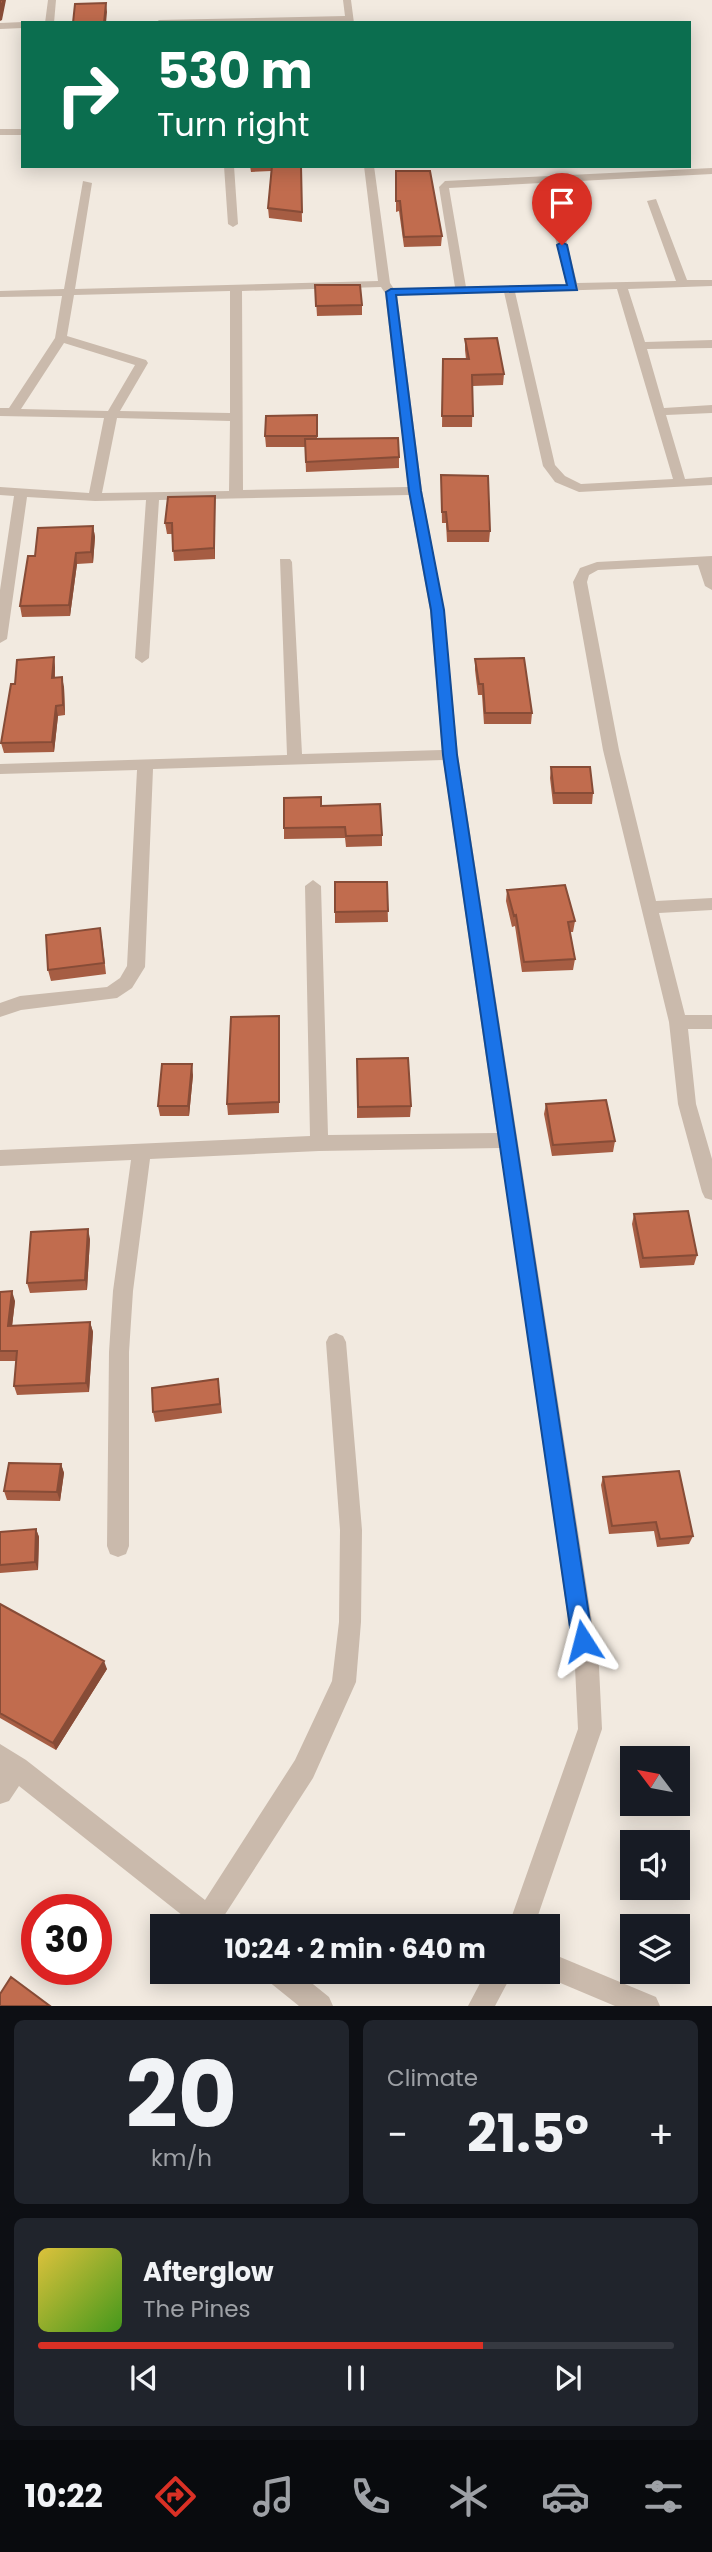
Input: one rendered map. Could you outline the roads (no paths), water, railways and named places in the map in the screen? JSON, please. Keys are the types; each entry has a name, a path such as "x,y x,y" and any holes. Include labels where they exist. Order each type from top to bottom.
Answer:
{"street":[{"path":"49,21 52,0"},
{"path":"347,0 350,21"},
{"path":"0,26 21,25"},
{"path":"0,132 21,132"},
{"path":"229,168 233,224"},
{"path":"369,168 415,491 437,610 450,755 587,1667 590,1729 526,1914"},
{"path":"461,291 444,187 449,183 712,171"},
{"path":"7,412 61,338 87,183"},
{"path":"652,201 683,284"},
{"path":"552,203 573,288"},
{"path":"0,294 236,288 461,291 712,283"},
{"path":"622,286 680,482"},
{"path":"236,288 236,495"},
{"path":"509,290 549,466 560,480 579,488 712,481"},
{"path":"61,338 142,363 111,416 95,497"},
{"path":"640,346 712,344"},
{"path":"660,412 712,409"},
{"path":"7,412 235,417"},
{"path":"0,491 95,497 415,491"},
{"path":"0,639 21,492"},
{"path":"142,658 153,496"},
{"path":"712,586 708,560 597,566 581,574 592,657 678,1022 687,1104 712,1188"},
{"path":"285,562 295,760"},
{"path":"0,769 450,755"},
{"path":"0,1010 20,1003 111,993 126,983 136,967 145,765"},
{"path":"313,886 319,1143"},
{"path":"649,907 712,904"},
{"path":"678,1022 712,1022"},
{"path":"0,1158 319,1143 508,1140"},
{"path":"118,1546 119,1352 123,1291 141,1152"},
{"path":"218,1914 304,1769 344,1682 350,1622 351,1530 336,1342"},
{"path":"0,1792 8,1762 202,1914"},
{"path":"560,1970 647,2006"},
{"path":"292,1984 320,2006"},
{"path":"481,2006 493,1984"}]}
